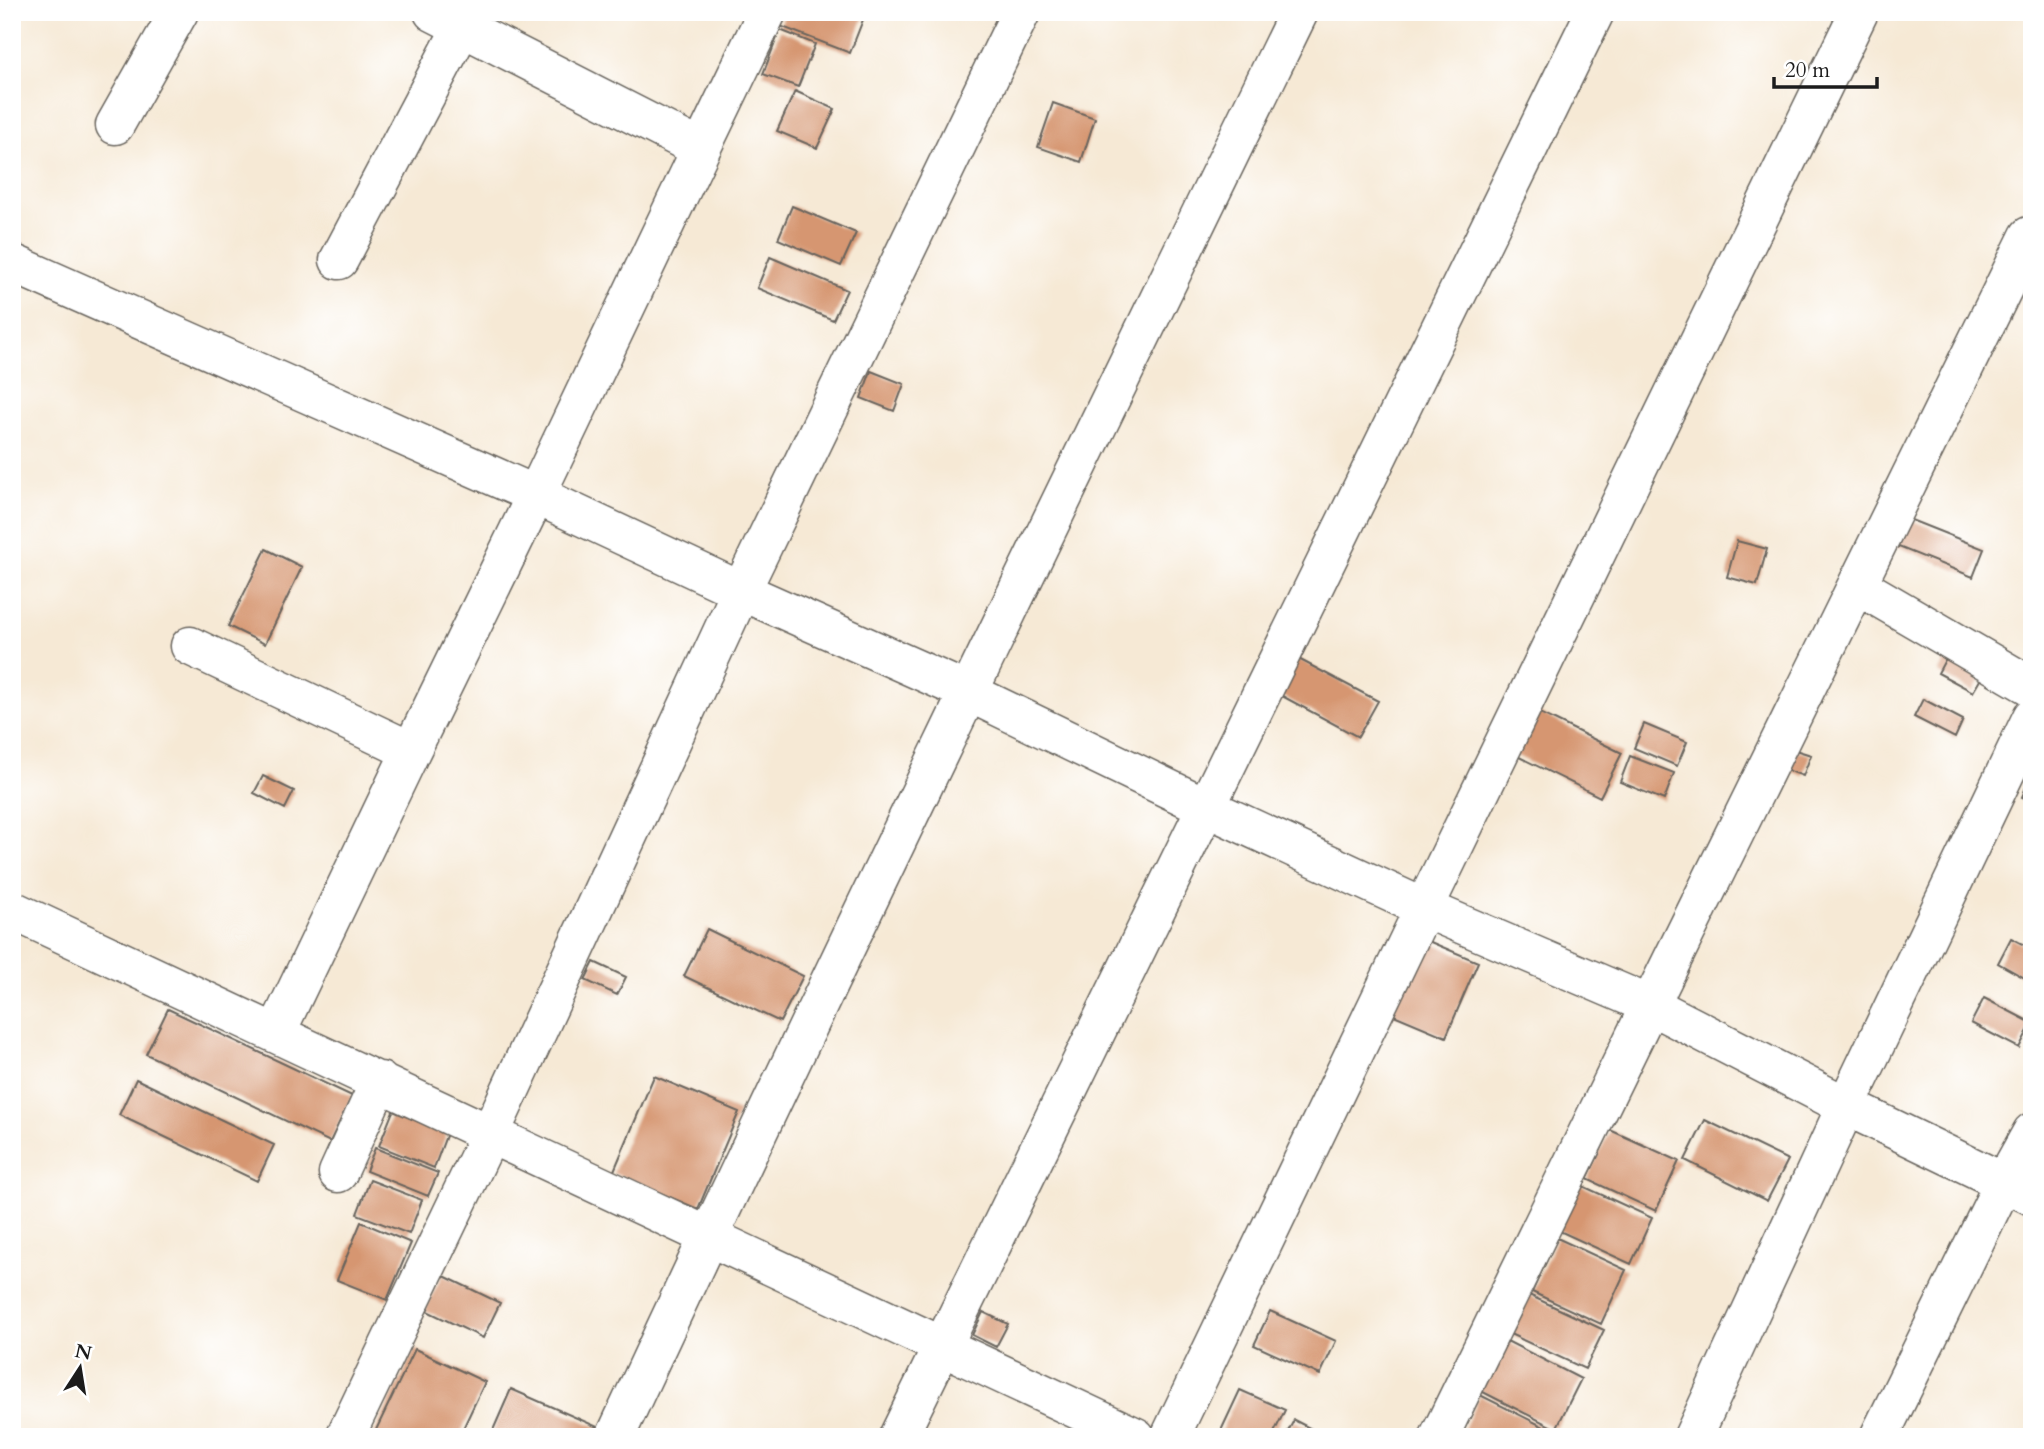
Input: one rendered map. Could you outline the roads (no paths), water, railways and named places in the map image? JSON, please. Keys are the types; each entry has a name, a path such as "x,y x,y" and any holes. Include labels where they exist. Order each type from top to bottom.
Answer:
{"street":[{"path":"115,125 179,12"},
{"path":"276,1033 767,12"},
{"path":"345,1437 490,1134 741,591 1021,12"},
{"path":"615,1437 707,1237 968,692 1299,12"},
{"path":"898,1437 1595,12"},
{"path":"1170,1437 1859,12"},
{"path":"338,260 455,17 701,149"},
{"path":"1440,1437 2029,236"},
{"path":"12,263 536,495 741,591 968,692 1424,908 1650,1005 1846,1106 2018,1189"},
{"path":"1857,585 2032,687"},
{"path":"190,646 411,751"},
{"path":"1693,1437 1846,1106 2032,717"},
{"path":"12,910 1136,1437"},
{"path":"338,1173 380,1081"},
{"path":"1878,1437 2018,1189 2032,1132"}]}
